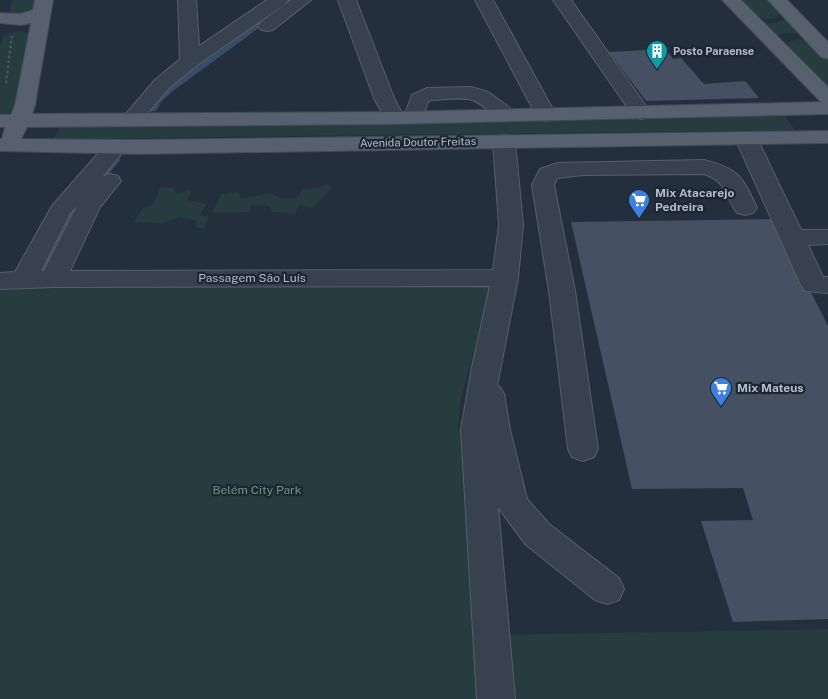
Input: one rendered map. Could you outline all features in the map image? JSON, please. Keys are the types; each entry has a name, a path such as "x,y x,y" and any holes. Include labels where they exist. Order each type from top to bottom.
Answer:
{"main road":[{"path":"736,6 758,19 774,22 784,16 781,4"},
{"path":"781,4 824,49"},
{"path":"4,21 21,20 43,6"},
{"path":"10,121 25,105 43,6"},
{"path":"736,6 828,98"},
{"path":"4,21 39,34"},
{"path":"778,49 778,40 790,35 806,38 824,49"},
{"name":"Avenida Doutor Freitas","path":"818,137 504,140 127,147 4,145 10,121 404,118 828,108"},
{"path":"784,109 818,137"}],"street":[{"path":"187,0 190,61"},
{"path":"132,119 162,84 190,61 279,0"},
{"path":"160,119 166,105 185,85 302,0"},
{"path":"347,0 384,98 404,118"},
{"path":"484,0 546,114"},
{"path":"562,0 641,113"},
{"path":"746,138 792,238 821,285"},
{"path":"628,168 635,154 648,139"},
{"path":"496,699 476,429 486,367 505,278 511,225 504,140"},
{"path":"588,140 606,146 618,153 628,168"},
{"path":"53,278 89,205 127,147"},
{"path":"11,281 60,211 127,147"},
{"path":"582,449 562,291 543,185 548,174 558,170 704,167 720,170 733,181 745,208"},
{"path":"792,238 828,237"},
{"name":"Passagem São Luís","path":"11,281 53,278 505,278"},
{"path":"486,367 495,430 512,504 537,534 607,589"}],"path":[{"path":"4,21 5,88"}],"green space":[{"path":"12,0 39,0 35,13 12,16 10,12"},
{"path":"735,0 770,0 779,9 780,15 774,18 761,18"},
{"path":"788,17 800,34 782,33 774,40 755,20 776,23"},
{"path":"20,31 35,35 13,115 0,116 0,50 2,38 8,34"},
{"path":"798,39 807,41 828,59 828,88 786,46 789,42"},
{"path":"782,112 795,130 53,139 62,124"},
{"path":"327,184 332,188 312,208 299,205 295,214 272,212 270,206 252,205 249,212 212,213 221,194 239,192 240,199 270,193 280,198 297,198 303,189 317,188"},
{"path":"161,187 174,188 177,193 191,190 188,200 206,204 200,215 209,217 204,229 196,227 196,221 180,217 160,224 147,222 133,223 143,208 153,204"},
{"name":"Belém City Park","path":"493,278 460,403 458,429 486,429 501,635 828,629 828,699 0,699 0,284"}],"water":[{"path":"286,0 297,0 173,91 161,102 156,111 143,112 159,92"},
{"path":"112,158 121,159 76,214 51,275 38,275 65,214"}],"building":[{"name":"Posto Paraense","path":"666,49 673,59 681,58 704,84 745,81 759,98 646,101 609,52"},
{"name":"Mix Mateus","path":"774,219 828,326 828,619 733,622 701,521 753,520 743,488 632,489 571,222"}],"place":[{"name":"Posto Paraense","path":"657,70"},
{"name":"Mix Atacarejo Pedreira","path":"639,219"},
{"name":"Mix Mateus","path":"721,407"}]}
